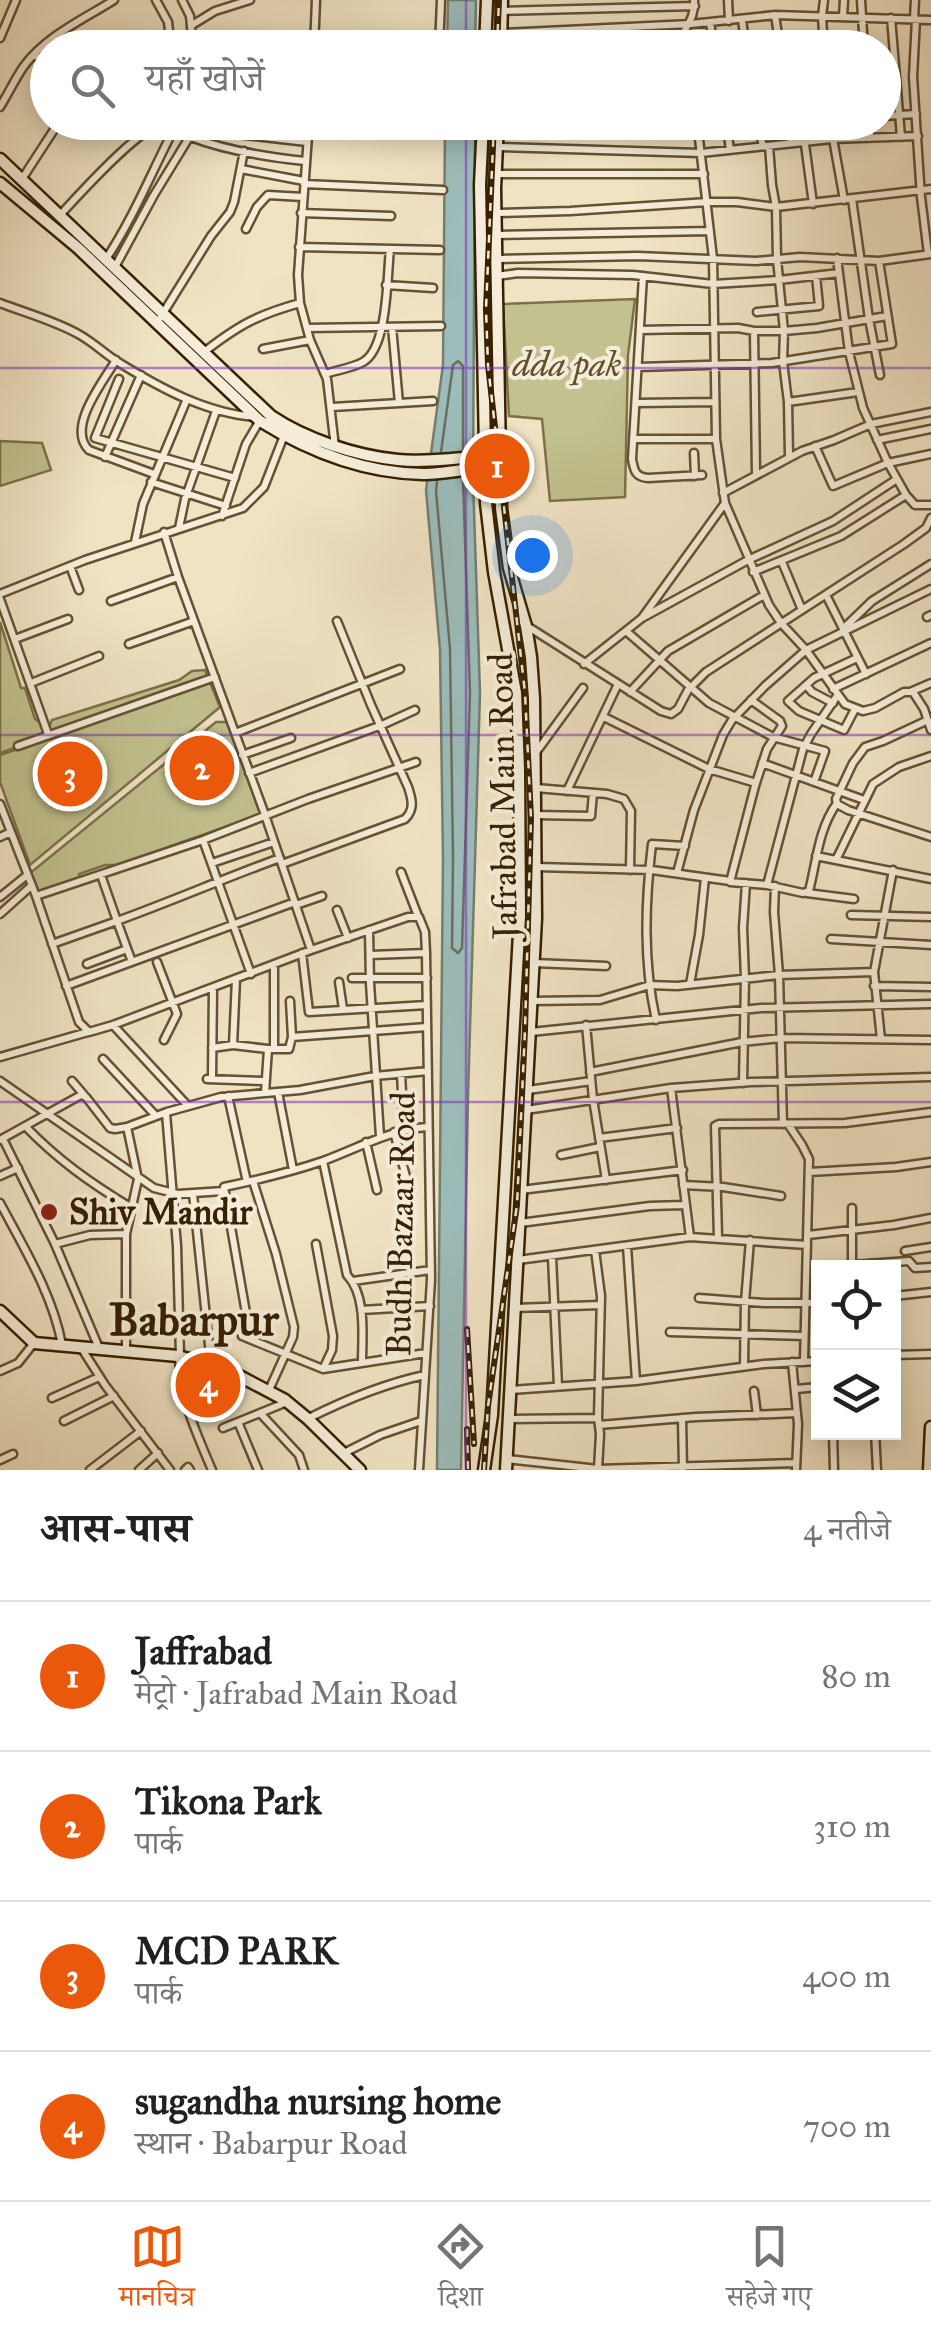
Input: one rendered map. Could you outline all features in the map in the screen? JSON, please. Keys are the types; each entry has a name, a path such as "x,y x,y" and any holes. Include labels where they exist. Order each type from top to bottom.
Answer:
{"main road":[{"path":"486,30 487,0"},
{"name":"Jafrabad Main Road","path":"482,140 480,462 516,693 520,916 492,1414 484,1470"},
{"name":"Jafrabad Main Road","path":"497,140 501,508 513,582 526,626 534,699 535,815 534,963 506,1464"},
{"path":"0,159 60,216 82,244 221,376 286,431"},
{"path":"0,183 111,263 160,318 204,352 258,419 336,453 350,464 426,474 480,462"},
{"path":"482,291 498,292"},
{"path":"336,453 398,460 480,462"},
{"path":"497,586 513,582"},
{"path":"0,1311 34,1343 179,1356 269,1390 308,1419 360,1470"},
{"path":"930,1470 931,1426"}],"street":[{"path":"0,38 4,18 16,0"},
{"path":"95,0 100,8"},
{"path":"67,30 114,0"},
{"path":"156,0 169,30"},
{"path":"182,0 192,30"},
{"path":"192,25 215,11 250,0"},
{"path":"315,30 316,0"},
{"path":"440,30 441,0"},
{"path":"728,0 729,20"},
{"path":"797,14 798,0"},
{"path":"823,30 824,0"},
{"path":"844,0 844,16"},
{"path":"861,0 863,30"},
{"path":"496,259 638,256 878,261 929,254 913,78 914,0"},
{"path":"502,6 694,3 691,24 686,30"},
{"path":"576,30 797,14 931,20"},
{"path":"776,15 778,30"},
{"path":"891,18 892,30"},
{"path":"742,20 743,30"},
{"path":"710,22 711,30"},
{"path":"0,108 30,60"},
{"path":"901,116 916,114"},
{"path":"901,137 918,136"},
{"path":"22,179 47,140"},
{"path":"60,216 138,140"},
{"path":"111,263 168,140"},
{"path":"111,263 188,140"},
{"path":"204,140 244,151 305,160"},
{"path":"286,140 306,142 299,246 300,303 325,374 336,453"},
{"path":"699,140 713,258 716,439 725,503 748,560 782,623 806,650 834,696 845,704 864,711 931,683"},
{"path":"729,140 730,150"},
{"path":"764,140 776,207 789,456"},
{"path":"497,147 701,153 832,140 848,200 880,375"},
{"path":"804,142 813,204"},
{"path":"160,318 210,236 230,212 244,151"},
{"path":"241,169 304,182 443,190"},
{"path":"496,174 704,174"},
{"path":"497,214 708,202 776,207 931,189"},
{"path":"246,229 268,195 302,197"},
{"path":"302,213 390,216"},
{"path":"496,235 710,231"},
{"path":"299,246 440,250"},
{"path":"325,374 364,362 376,347 382,327 390,249"},
{"path":"837,258 850,352 870,424 906,496 915,505 931,505"},
{"path":"638,368 783,362 892,344 878,261"},
{"path":"497,276 643,276 713,284 839,274"},
{"path":"643,276 633,440 635,473 640,477 698,475 694,453"},
{"path":"757,312 819,306 816,276"},
{"path":"386,285 433,288"},
{"path":"0,303 83,336 116,360 187,399 216,412 258,419 222,516"},
{"path":"204,352 236,327 300,303"},
{"path":"640,330 784,331 887,316"},
{"path":"392,326 399,403"},
{"path":"307,328 441,326"},
{"path":"754,332 756,474"},
{"path":"263,350 310,340"},
{"path":"116,360 88,407 80,429 85,447 187,493 226,506"},
{"path":"106,457 141,375"},
{"path":"119,378 94,438 235,478"},
{"path":"788,402 858,392"},
{"path":"134,543 139,515 187,399"},
{"path":"332,407 434,401"},
{"path":"636,403 715,402"},
{"path":"179,528 187,493 216,412"},
{"path":"723,493 789,456 870,424 931,412"},
{"path":"877,440 931,430"},
{"path":"48,734 0,597 70,566 243,508 264,486 286,431"},
{"path":"633,440 716,439"},
{"path":"815,446 833,486 888,463 931,454"},
{"path":"584,664 642,618 748,560 833,521 897,479"},
{"path":"754,572 841,536 906,496"},
{"path":"642,618 725,503"},
{"path":"526,626 671,714 690,688 720,662 904,544 926,528 931,518"},
{"path":"164,532 295,904 307,952 309,1012 427,1005"},
{"path":"782,562 802,610"},
{"path":"844,630 872,601 931,564"},
{"path":"70,566 80,590"},
{"path":"111,601 178,577"},
{"path":"677,873 694,810 723,734 750,700 806,650 931,589"},
{"path":"630,692 658,661 685,640 764,594"},
{"path":"826,595 866,674"},
{"path":"15,639 68,619"},
{"path":"129,644 194,621"},
{"path":"52,944 178,899 219,880 406,819 412,810 412,800 338,621"},
{"path":"626,631 709,704 773,737 825,751 814,782"},
{"path":"804,1362 807,1154 785,1124 771,886 795,776 805,746 834,696 866,674 931,643"},
{"path":"31,683 99,656"},
{"path":"854,709 844,730 788,701 822,674 858,658"},
{"path":"235,732 400,669"},
{"path":"18,746 215,677"},
{"path":"568,791 618,684"},
{"path":"806,685 812,692 834,696"},
{"path":"534,754 583,688"},
{"path":"910,692 928,716 931,730"},
{"path":"730,881 762,764 782,726 750,700"},
{"path":"249,773 382,726 415,710"},
{"path":"758,729 771,715"},
{"path":"604,716 710,768 756,783"},
{"path":"806,893 810,890 826,818 853,762 864,747 928,716"},
{"path":"242,755 291,738"},
{"path":"836,860 873,784 899,767 931,756"},
{"path":"36,896 416,762"},
{"path":"762,764 864,800"},
{"path":"534,788 624,799 631,812 630,870"},
{"path":"535,815 591,816 594,793"},
{"path":"837,802 858,814 931,838"},
{"path":"0,805 79,1022 89,1032"},
{"path":"0,837 10,832"},
{"path":"203,840 251,974"},
{"path":"212,863 274,842"},
{"path":"656,1020 648,985 646,924 652,844 684,846"},
{"path":"816,856 931,880"},
{"path":"535,867 649,870 854,900"},
{"path":"881,1039 874,972 893,870"},
{"name":"Budh Bazaar Road","path":"401,872 425,932 427,978 430,1306 420,1470"},
{"path":"100,875 132,962"},
{"path":"690,984 700,934 704,878"},
{"path":"0,898 28,882"},
{"path":"0,914 28,882"},
{"path":"742,1083 746,883"},
{"path":"66,986 322,896"},
{"path":"338,910 348,938"},
{"path":"851,915 931,918"},
{"path":"0,1057 114,1026 307,952 408,917 419,917"},
{"path":"370,930 380,1136"},
{"path":"830,939 931,945"},
{"path":"86,964 126,949"},
{"path":"370,955 426,953"},
{"path":"157,962 177,1019 164,1040"},
{"path":"534,963 606,966"},
{"path":"265,1093 274,964"},
{"path":"532,1001 600,1000 648,985 778,974 874,972"},
{"path":"352,978 427,978"},
{"path":"234,1045 236,979"},
{"path":"339,982 343,1009"},
{"path":"874,986 931,987"},
{"path":"213,988 209,1079 264,1082"},
{"path":"212,1048 234,1045 290,1050 290,1001"},
{"path":"530,1032 779,1007 931,1004"},
{"path":"586,1025 606,1180"},
{"path":"114,1026 188,1106"},
{"path":"292,1037 427,1027"},
{"path":"527,1090 742,1042 781,1038 931,1040"},
{"path":"103,1060 156,1116"},
{"path":"72,1080 111,1129 228,1096 428,1071"},
{"path":"401,1074 404,1130"},
{"path":"526,1110 671,1088 931,1077"},
{"path":"0,1081 154,1188 174,1194 225,1191"},
{"path":"671,1088 690,1237"},
{"path":"278,1092 293,1170"},
{"path":"85,1096 2,1140 56,1244 100,1349"},
{"path":"228,1096 293,1321 294,1332 269,1390"},
{"path":"718,1237 715,1126 844,1123 931,1112"},
{"path":"166,1113 174,1194 181,1386 212,1470"},
{"path":"25,1126 76,1174 130,1207"},
{"path":"126,1351 126,1234 137,1177 128,1127"},
{"path":"426,1353 323,1370 242,1336 246,1313 224,1187 323,1161 380,1136 427,1127"},
{"path":"561,1154 677,1128"},
{"path":"394,1132 411,1195"},
{"path":"366,1142 377,1190"},
{"path":"323,1161 347,1274 353,1280 361,1310 362,1363"},
{"path":"808,1172 931,1162"},
{"path":"0,1176 18,1168"},
{"path":"522,1190 682,1170"},
{"path":"683,1185 781,1196"},
{"path":"193,1194 211,1365"},
{"path":"0,1203 58,1322 63,1346"},
{"path":"520,1223 684,1204"},
{"path":"852,1208 852,1260"},
{"path":"808,1234 931,1218"},
{"path":"56,1244 90,1236 126,1234"},
{"path":"518,1260 690,1237 807,1245"},
{"path":"744,1366 750,1240"},
{"path":"316,1244 333,1336 323,1370"},
{"path":"626,1246 636,1381"},
{"path":"905,1252 931,1247"},
{"path":"596,1250 600,1277 598,1470"},
{"path":"552,1256 558,1386"},
{"path":"901,1262 909,1261 914,1268 931,1267"},
{"path":"353,1280 430,1270"},
{"path":"901,1295 931,1292"},
{"path":"699,1298 811,1304"},
{"path":"515,1308 600,1305"},
{"path":"361,1310 430,1306"},
{"path":"670,1332 804,1336"},
{"path":"0,1372 18,1363 34,1343"},
{"path":"81,1348 170,1470"},
{"path":"901,1355 931,1354"},
{"path":"506,1464 598,1470 795,1466 797,1413 792,1362"},
{"path":"511,1390 811,1362"},
{"path":"308,1419 376,1388 425,1375"},
{"path":"52,1398 99,1376"},
{"path":"796,1389 811,1387"},
{"path":"754,1392 757,1415"},
{"path":"64,1421 114,1396"},
{"path":"223,1428 288,1402"},
{"path":"509,1419 599,1422 797,1413"},
{"path":"260,1414 299,1455 304,1470"},
{"path":"682,1418 683,1469"},
{"path":"344,1454 380,1434 421,1421"},
{"path":"238,1422 258,1470"},
{"path":"90,1470 141,1430"},
{"path":"833,1440 834,1470"},
{"path":"875,1440 877,1470"},
{"path":"0,1460 13,1454"},
{"path":"139,1470 158,1454"}],"green space":[{"name":"dda pak","path":"635,299 628,355 625,497 550,501 542,419 509,416 503,304"},
{"path":"0,441 42,443 51,470 0,486"},
{"path":"0,622 21,688 25,688 44,734 0,753"},
{"path":"205,670 220,707 30,865 0,782 0,755 42,741 52,720 179,680 192,671"},
{"path":"216,722 227,722 261,814 118,865 79,874 80,879 43,894 36,890 29,874"}],"water":[{"path":"448,0 476,0 475,30 447,30"},
{"path":"445,140 475,140 473,480 480,693 461,1470 437,1470 443,858 440,650 426,490 443,365"}],"railway":[{"path":"498,30 499,0"},
{"path":"484,1470 488,1406 517,1205 531,818 525,693 488,365 486,309 493,140"},
{"path":"467,1329 474,1444"},
{"path":"467,1429 468,1470"}],"place":[{"name":"Jaffrabad","path":"497,466"},
{"name":"Tikona Park","path":"202,768"},
{"name":"MCD PARK","path":"70,774"},
{"name":"Shiv Mandir","path":"49,1212"},
{"name":"sugandha nursing home","path":"208,1385"}],"district":[{"name":"Babarpur","path":"194,1319"}]}
